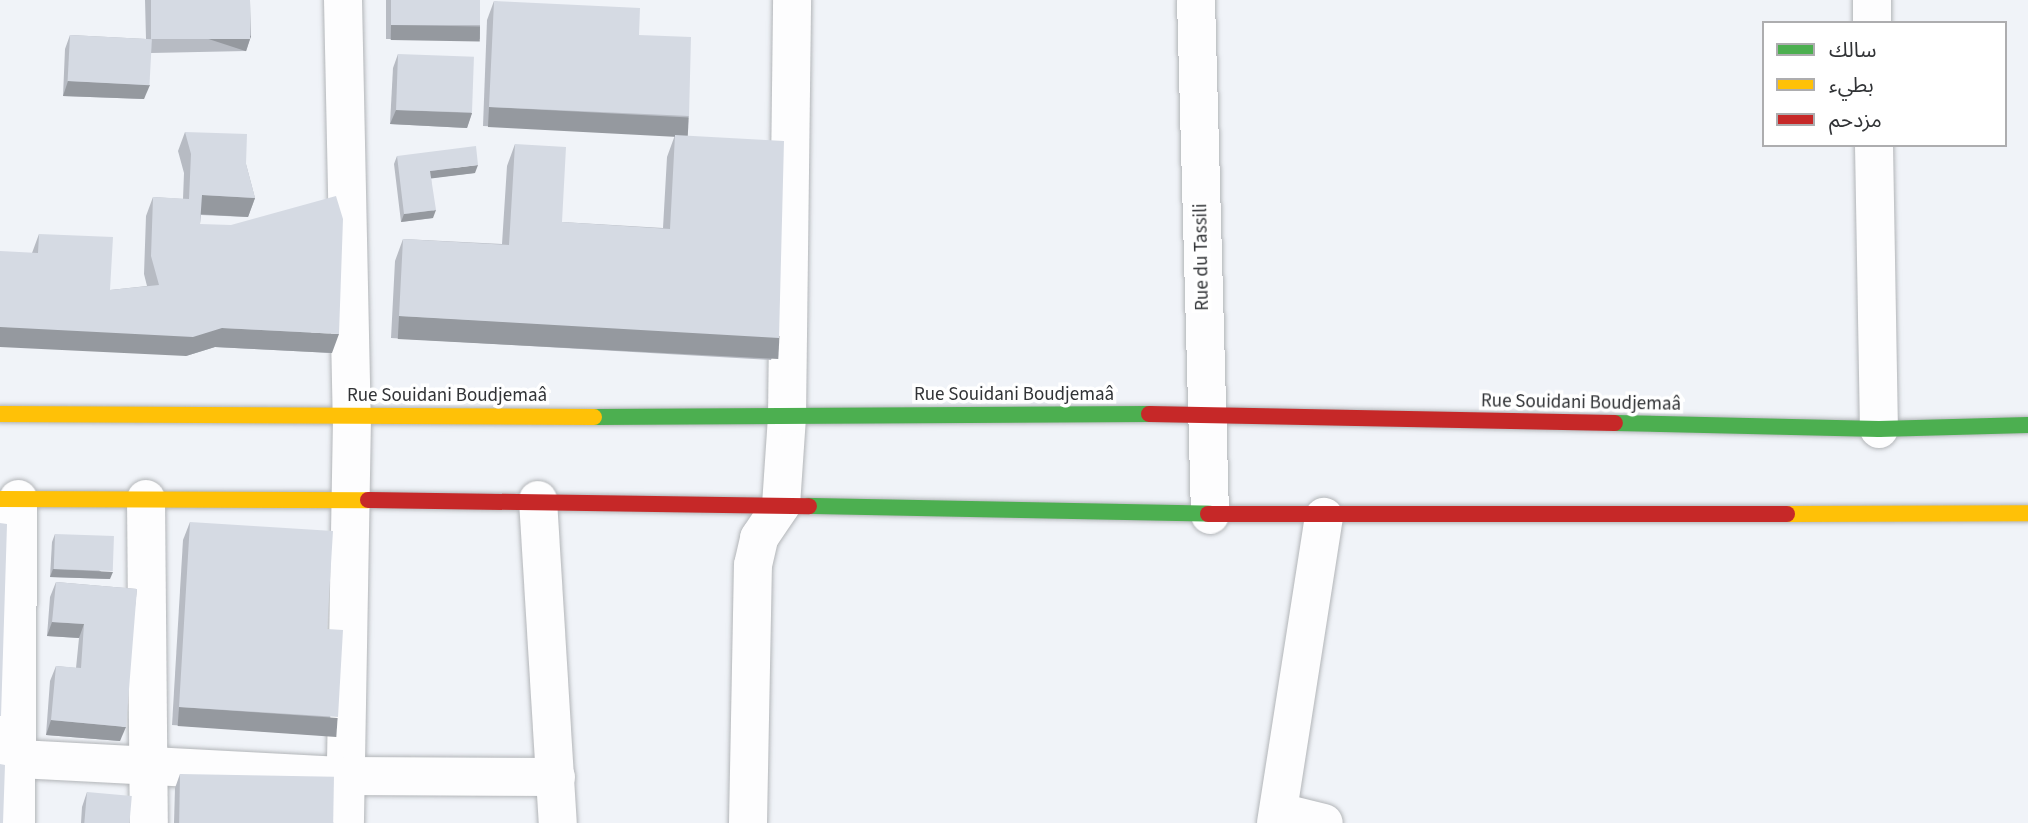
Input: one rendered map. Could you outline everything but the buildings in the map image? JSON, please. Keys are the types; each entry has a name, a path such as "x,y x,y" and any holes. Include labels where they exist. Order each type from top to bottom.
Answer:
{"main road":[{"name":"Rue Souidani Boudjemaâ","path":"0,414 352,418 1205,414 1879,429 2028,425"},
{"path":"9,499 538,500 1324,517 2028,513"}],"street":[{"path":"343,0 352,418 348,499 345,823"},
{"path":"748,823 753,565 759,537 781,505 787,417 792,0"},
{"name":"Rue du Tassili","path":"1196,0 1205,414 1210,515"},
{"path":"1872,0 1872,21"},
{"path":"1874,147 1879,429"},
{"path":"9,499 8,759 16,823"},
{"path":"146,499 149,823"},
{"path":"538,500 558,823"},
{"path":"1324,517 1277,818 1324,823"},
{"path":"8,759 346,776 555,777"}],"traffic: fast":[{"path":"594,417 1149,414"},
{"path":"1615,423 1879,429 2028,425"},
{"path":"809,506 1208,514"}],"traffic: slow":[{"path":"0,414 594,417"},
{"path":"0,499 368,500"},
{"path":"1787,514 2028,513"}],"traffic: jam":[{"path":"1149,414 1615,423"},
{"path":"368,500 809,506"},
{"path":"1208,514 1787,514"}]}
